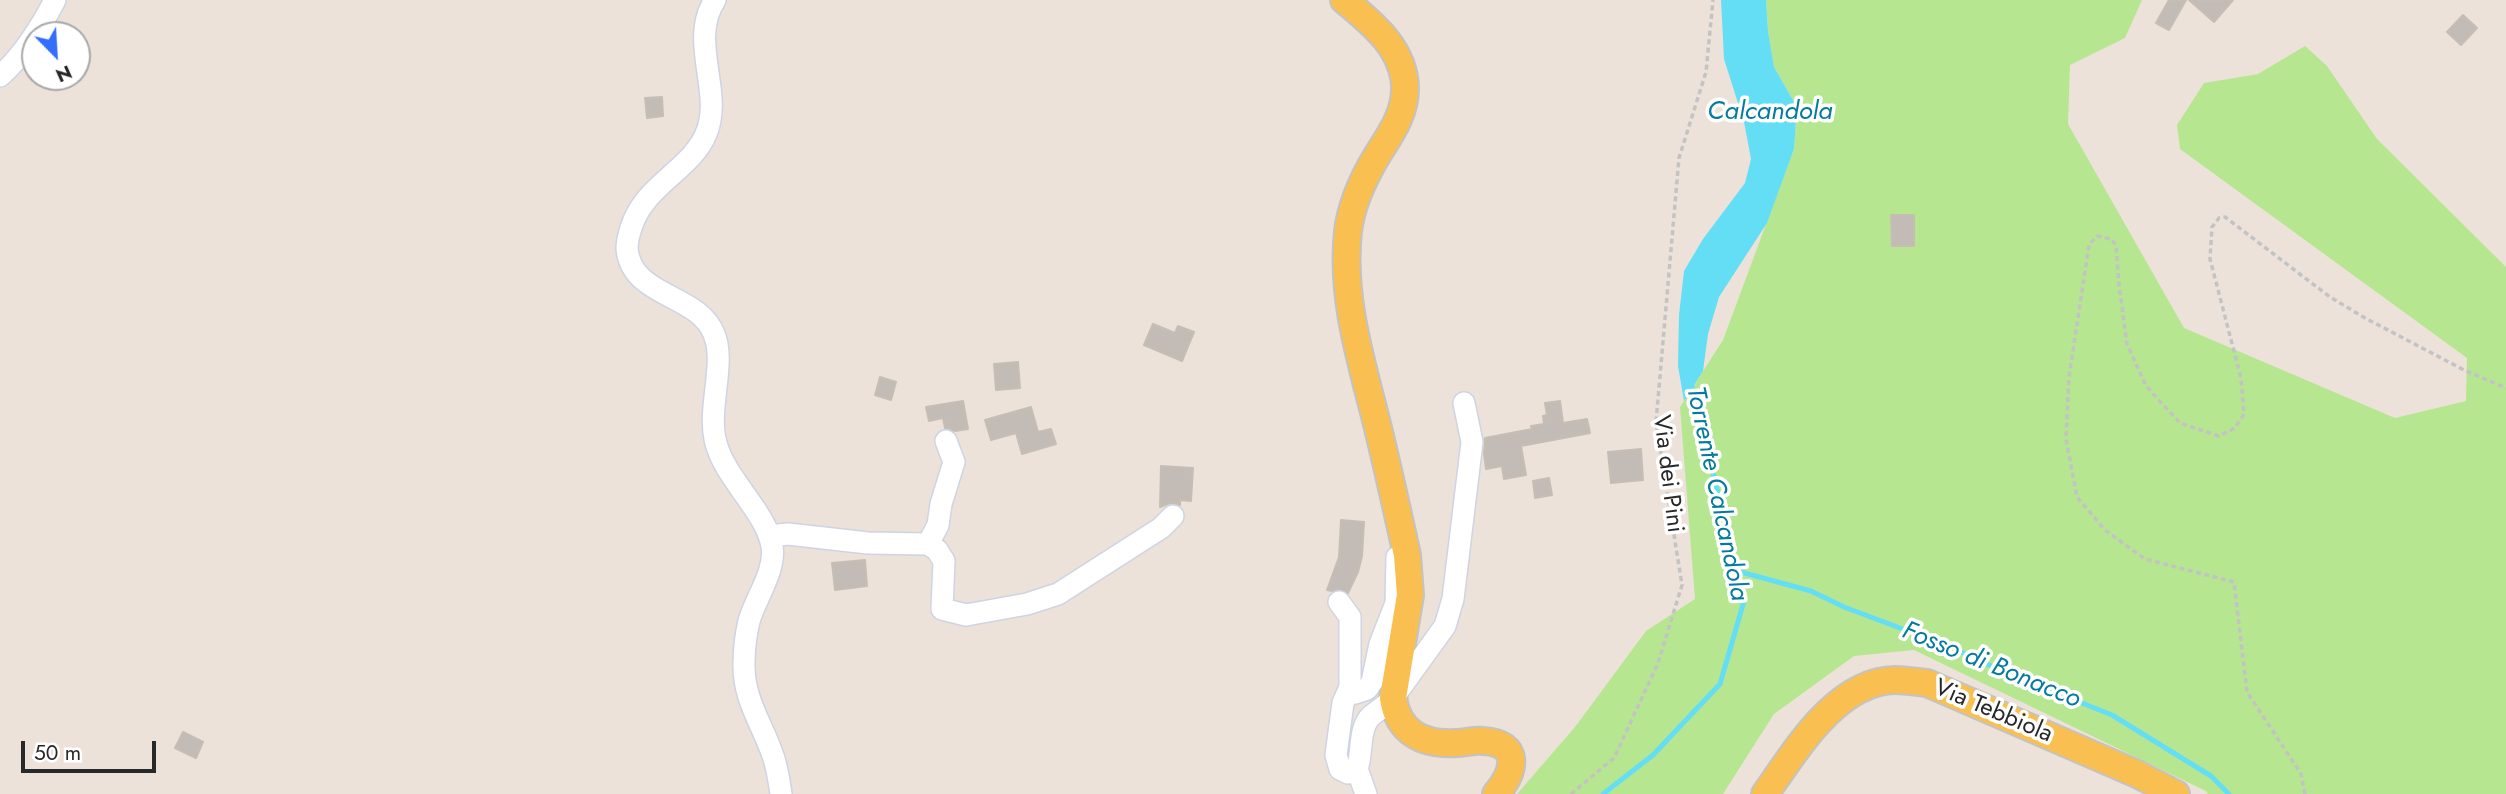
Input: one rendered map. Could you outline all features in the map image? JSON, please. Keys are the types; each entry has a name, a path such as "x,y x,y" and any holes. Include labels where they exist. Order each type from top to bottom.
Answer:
{"main road":[{"path":"1344,0 1372,24 1392,47 1402,68 1405,90 1401,112 1390,137 1371,165 1355,200 1348,229 1345,275 1351,316 1407,555 1410,595 1393,698 1399,722 1415,735 1435,742 1453,744 1483,741 1501,745 1507,750 1511,757 1511,770 1506,783 1496,794"},
{"name":"Via Tebbiola","path":"1765,794 1819,720 1846,698 1873,684 1894,680 1927,683 2137,774 2176,794"}],"street":[{"path":"0,76 43,24 55,0"},
{"path":"715,0 708,9 705,41 712,108 709,127 700,147 646,198 634,218 627,249 643,281 683,302 701,316 714,332 719,349 712,416 715,441 726,468 769,536 772,559 749,621 744,664 747,698 773,754 781,794"},
{"path":"1339,602 1350,617 1348,692 1343,704 1336,755 1340,769 1348,773 1356,769 1362,756 1362,737 1370,718 1393,698 1445,626 1453,599 1472,442 1464,403"},
{"path":"928,544 938,525 941,504 954,462 946,441"},
{"path":"1348,692 1367,689 1372,682 1380,643 1396,603 1397,509"},
{"path":"769,536 788,534 868,543 928,544 937,550 944,561 943,609 966,615 1027,604 1058,594 1161,528 1172,516"},
{"path":"1356,769 1366,794"}],"path":[{"name":"Via dei Pini","path":"1571,794 1614,758 1658,663 1682,585 1656,422 1679,158 1706,72 1713,0"},
{"path":"2305,794 2301,774 2247,692 2234,582 2145,559 2105,530 2077,497 2066,439 2069,377 2089,245 2097,236 2111,239 2116,246 2127,344 2146,386 2180,423 2219,436 2235,428 2244,415 2241,379 2210,259 2212,227 2219,218 2225,217 2330,297 2464,370 2506,388"}],"green space":[{"path":"1766,0 2142,0 2125,38 2070,65 2068,124 2184,328 2395,418 2466,401 2467,358 2180,149 2177,125 2204,83 2258,74 2305,46 2327,66 2377,139 2506,267 2506,794 2208,794 1914,650 1854,656 1774,714 1723,794 1517,794 1575,727 1646,631 1695,599 1680,407 1723,340 1794,149 1797,107 1774,67"}],"water":[{"name":"Calcandola","path":"1721,0 1766,0 1774,67 1797,107 1794,149 1767,223 1719,297 1708,334 1703,371 1684,401 1678,366 1679,315 1684,271 1703,239 1745,183 1751,159 1744,122 1724,59"}],"building":[{"path":"2169,0 2186,0 2169,30 2156,23"},
{"path":"2189,0 2233,0 2214,22"},
{"path":"2463,15 2477,28 2461,45 2447,32"},
{"path":"662,97 663,116 647,118 645,98"},
{"path":"1891,215 1914,215 1914,246 1892,246"},
{"path":"1153,324 1175,333 1178,326 1194,332 1182,361 1144,345"},
{"path":"1018,362 1020,388 996,390 994,364"},
{"path":"880,377 896,382 891,400 875,395"},
{"path":"963,401 968,429 955,431 945,428 943,418 929,421 926,407"},
{"path":"1560,401 1563,423 1587,419 1590,433 1521,446 1526,475 1504,479 1502,466 1486,469 1485,438 1544,424 1543,416 1547,415 1545,403"},
{"path":"1031,407 1038,432 1051,429 1056,444 1022,454 1016,433 991,440 985,420"},
{"path":"1641,449 1643,480 1611,483 1608,452"},
{"path":"1161,466 1193,468 1191,501 1180,500 1180,505 1170,503 1160,507"},
{"path":"1549,478 1552,495 1535,498 1533,481"},
{"path":"1341,520 1364,522 1362,556 1348,593 1338,589 1327,590 1339,557"},
{"path":"865,560 867,586 835,590 832,563"},
{"path":"183,732 203,742 196,758 175,748"}],"waterway":[{"name":"Torrente Calcandola","path":"1603,794 1653,755 1720,684 1744,601 1691,382"},
{"name":"Fosso di Bonacco","path":"1737,571 1811,591 1844,607 1948,646 2002,671 2112,715 2211,776 2229,794"}]}
